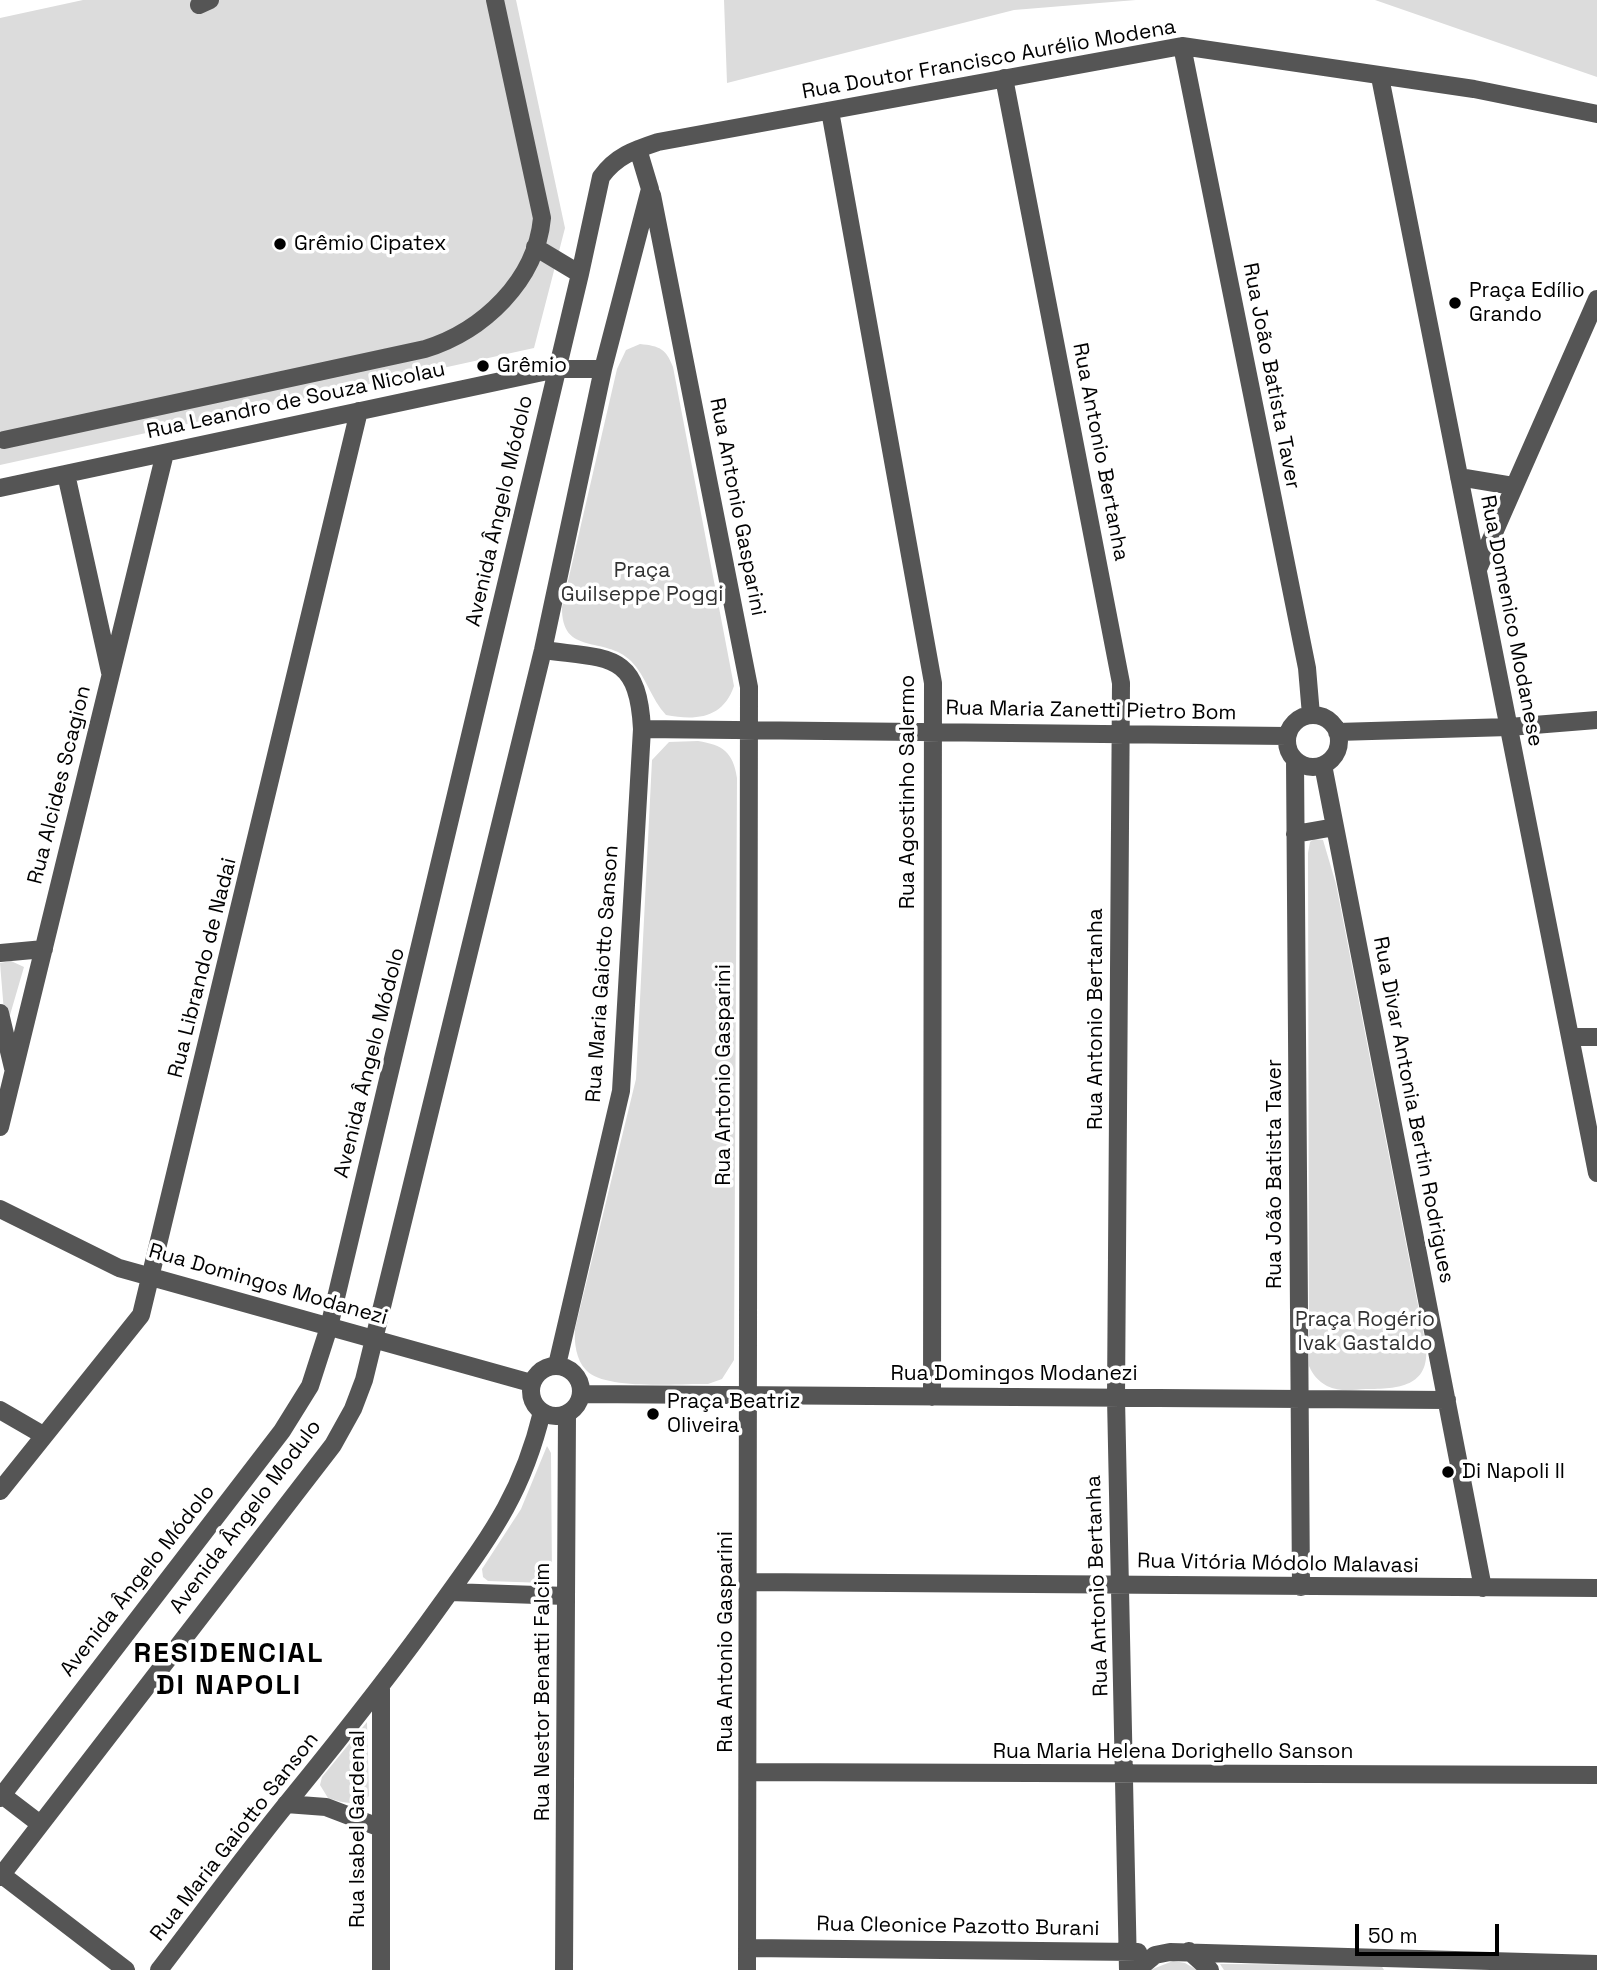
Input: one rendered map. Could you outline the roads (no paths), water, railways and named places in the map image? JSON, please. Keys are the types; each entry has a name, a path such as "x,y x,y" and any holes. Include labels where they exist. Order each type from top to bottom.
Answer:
{"street":[{"path":"4,440 449,342 487,318 520,278 541,228 541,208 495,0"},
{"name":"Rua Doutor Francisco Aurélio Modena","path":"639,149 667,141 1182,46 1474,89 1597,114"},
{"name":"Rua João Batista Taver","path":"1182,46 1307,668 1311,715"},
{"name":"Rua Domenico Modanese","path":"1380,77 1597,1173"},
{"name":"Rua Antonio Bertanha","path":"1004,78 1121,683 1116,1398 1128,1970"},
{"name":"Rua Agostinho Salermo","path":"830,111 933,683 932,1397"},
{"path":"376,1339 542,650 603,369 650,189 639,149"},
{"name":"Avenida Ângelo Módolo","path":"1,1797 299,1408 329,1327 601,177 611,163 639,149"},
{"name":"Rua Antonio Gasparini","path":"650,189 749,687 747,1970"},
{"path":"535,247 580,274"},
{"path":"1478,569 1597,299"},
{"name":"Rua Leandro de Souza Nicolau","path":"0,488 557,369 603,369"},
{"name":"Rua Librando de Nadai","path":"0,1491 141,1315 359,411"},
{"name":"Rua Alcides Scagion","path":"0,1127 165,453"},
{"path":"66,474 110,675"},
{"path":"1459,477 1513,486"},
{"name":"Rua Maria Gaiotto Sanson","path":"542,650 606,659 624,669 636,684 642,729 621,1091 557,1365"},
{"path":"1311,715 1326,719 1337,732 1338,747 1323,765 1308,766 1295,760 1287,745 1287,736 1295,722 1311,715"},
{"path":"1337,732 1509,727 1597,720"},
{"name":"Rua Maria Zanetti Pietro Bom","path":"642,729 1287,736"},
{"name":"Rua João Batista Taver","path":"1295,760 1301,1587"},
{"name":"Rua Divar Antonia Bertin Rodrigues","path":"1323,765 1483,1588"},
{"path":"1295,834 1335,827"},
{"path":"0,953 44,948"},
{"path":"0,1013 3,1037 14,1072"},
{"path":"1570,1037 1597,1037"},
{"name":"Rua Domingos Modanezi","path":"0,1209 119,1268 531,1383"},
{"name":"Avenida Ângelo Modulo","path":"1,1876 333,1444 353,1409 376,1339"},
{"path":"557,1365 572,1371 581,1386 579,1402 567,1414 559,1416 542,1412 532,1400 531,1383 541,1370 557,1365"},
{"name":"Rua Domingos Modanezi","path":"581,1394 1447,1400"},
{"path":"0,1410 43,1435"},
{"name":"Rua Maria Gaiotto Sanson","path":"159,1970 286,1804 382,1689 450,1592 510,1504 525,1470 542,1412"},
{"name":"Rua Nestor Benatti Falcim","path":"564,1970 567,1414"},
{"name":"Rua Vitória Módolo Malavasi","path":"749,1582 1597,1588"},
{"path":"450,1592 566,1596"},
{"name":"Rua Isabel Gardenal","path":"381,1970 382,1689"},
{"name":"Rua Maria Helena Dorighello Sanson","path":"748,1772 1597,1775"},
{"path":"1,1797 40,1824"},
{"path":"286,1804 335,1809 381,1828"},
{"path":"1,1876 126,1970"},
{"name":"Rua Cleonice Pazotto Burani","path":"747,1948 1189,1951"},
{"path":"1189,1951 1597,1964"},
{"path":"1189,1951 1210,1970"},
{"path":"1138,1970 1155,1955 1170,1952"},
{"path":"1474,1970 1502,1963"}],"place":[{"name":"Grêmio Cipatex","path":"280,244"},
{"name":"Praça Edílio Grando","path":"1455,303"},
{"name":"Grêmio","path":"483,366"},
{"name":"Praça Beatriz Oliveira","path":"653,1414"},
{"name":"Di Napoli II","path":"1448,1472"}],"district":[{"name":"RESIDENCIAL DI NAPOLI","path":"229,1670"}],"park label":[{"name":"Praça Guilseppe Poggi","path":"642,583"},
{"name":"Praça Rogério Ivak Gastaldo","path":"1365,1332"}]}
